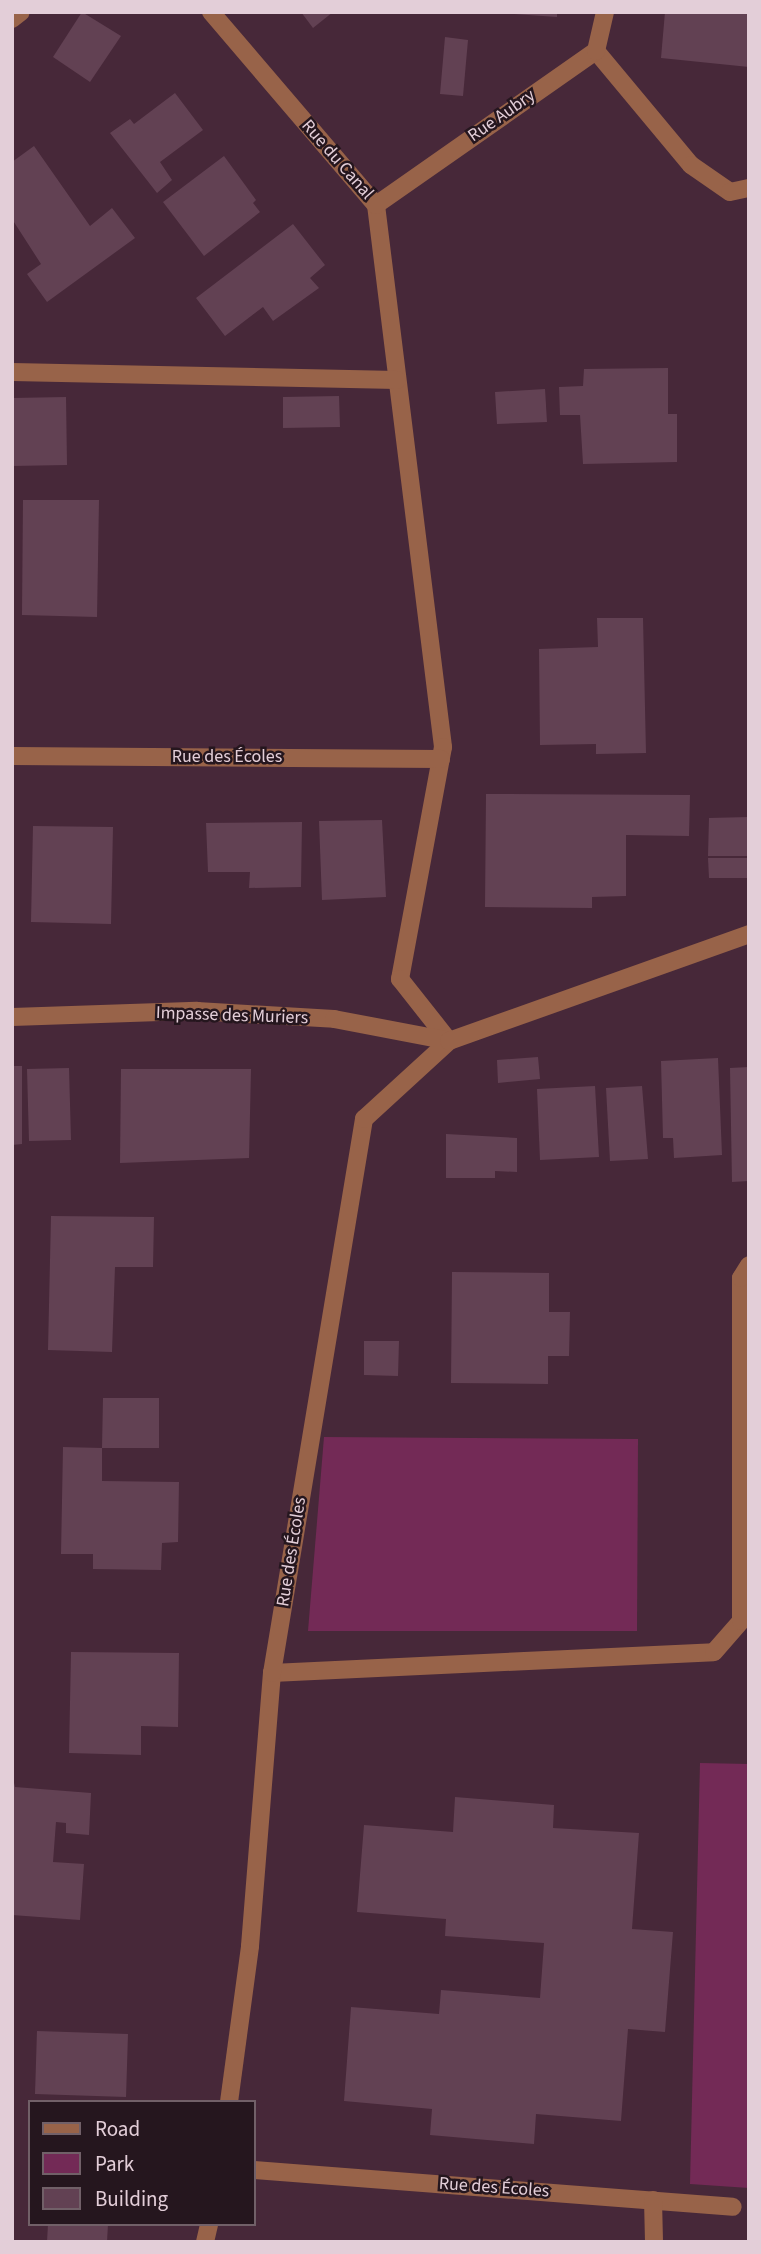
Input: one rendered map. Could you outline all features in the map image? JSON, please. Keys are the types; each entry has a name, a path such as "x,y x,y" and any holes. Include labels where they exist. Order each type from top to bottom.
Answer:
{"street":[{"path":"12,19 21,12"},
{"name":"Rue du Canal","path":"211,12 376,205 397,380"},
{"path":"606,12 596,51 691,165 730,192 749,188"},
{"name":"Rue Aubry","path":"376,205 596,51"},
{"path":"12,372 397,380 441,759 400,979 449,1041"},
{"name":"Rue des Écoles","path":"12,756 441,759"},
{"name":"Rue des Écoles","path":"229,2100 250,1946 272,1674 364,1119 449,1041 749,934"},
{"name":"Impasse des Muriers","path":"12,1017 210,1012 334,1019 449,1041"},
{"path":"272,1674 714,1652 741,1621 741,1278 749,1265"},
{"name":"Rue des Écoles","path":"256,2169 733,2207"},
{"path":"653,2200 654,2242"}],"green space":[{"path":"324,1437 638,1439 637,1631 308,1631"},
{"path":"700,1763 749,1764 749,2188 690,2184"}],"building":[{"path":"82,12 121,36 90,82 53,57"},
{"path":"301,12 333,12 313,28"},
{"path":"557,12 557,17 514,14"},
{"path":"665,12 749,12 749,67 661,58"},
{"path":"445,37 468,40 463,96 440,94"},
{"path":"175,93 203,130 160,162 172,180 157,193 110,133 130,119 134,124"},
{"path":"34,146 90,226 112,208 135,238 47,302 27,274 41,264 12,219 12,162"},
{"path":"224,156 256,200 253,203 260,212 204,256 163,202"},
{"path":"293,224 325,265 310,278 319,288 273,321 263,307 225,336 196,298"},
{"path":"668,368 668,414 677,414 677,462 583,464 580,415 560,415 559,387 583,386 584,369"},
{"path":"545,389 547,422 497,424 495,392"},
{"path":"339,396 340,427 283,428 283,397"},
{"path":"66,397 67,465 12,466 12,398"},
{"path":"23,500 99,500 97,617 22,615"},
{"path":"597,618 643,618 646,753 596,754 596,744 540,745 539,649 598,647"},
{"path":"486,794 690,795 689,836 626,835 626,896 592,897 592,908 485,907"},
{"path":"749,817 749,856 708,856 709,818"},
{"path":"382,820 386,897 322,900 319,821"},
{"path":"302,822 301,887 249,888 250,872 208,872 206,823"},
{"path":"33,826 113,827 111,924 31,922"},
{"path":"708,858 749,858 749,878 709,878"},
{"path":"538,1057 540,1079 498,1083 497,1060"},
{"path":"718,1058 722,1155 674,1158 673,1138 663,1138 661,1061"},
{"path":"12,1066 22,1066 22,1144 12,1145"},
{"path":"749,1067 749,1181 732,1182 730,1068"},
{"path":"69,1068 71,1140 29,1141 27,1069"},
{"path":"121,1069 251,1069 249,1158 120,1163"},
{"path":"595,1086 599,1157 540,1160 537,1089"},
{"path":"642,1086 648,1159 610,1161 606,1088"},
{"path":"446,1134 517,1138 517,1172 495,1171 495,1178 446,1178"},
{"path":"51,1216 154,1217 153,1267 115,1267 112,1352 48,1350"},
{"path":"452,1272 549,1273 549,1312 570,1312 569,1356 548,1356 548,1384 451,1383"},
{"path":"364,1341 399,1341 398,1376 364,1375"},
{"path":"103,1398 159,1398 159,1448 102,1448"},
{"path":"63,1447 102,1448 102,1481 179,1482 178,1542 162,1543 161,1570 93,1569 93,1554 61,1554"},
{"path":"71,1652 179,1653 178,1727 141,1726 141,1755 69,1753"},
{"path":"12,1774 15,1787 91,1793 89,1835 66,1833 66,1823 56,1822 53,1862 84,1864 80,1920 12,1915"},
{"path":"455,1797 554,1805 553,1828 639,1833 632,1929 673,1932 665,2032 628,2029 621,2121 536,2114 534,2144 430,2135 432,2109 344,2101 351,2007 439,2014 441,1990 540,1998 544,1943 445,1936 446,1919 357,1912 364,1825 453,1832"},
{"path":"37,2031 128,2034 126,2097 35,2094"},
{"path":"48,2226 108,2226 107,2242 47,2242"}]}
